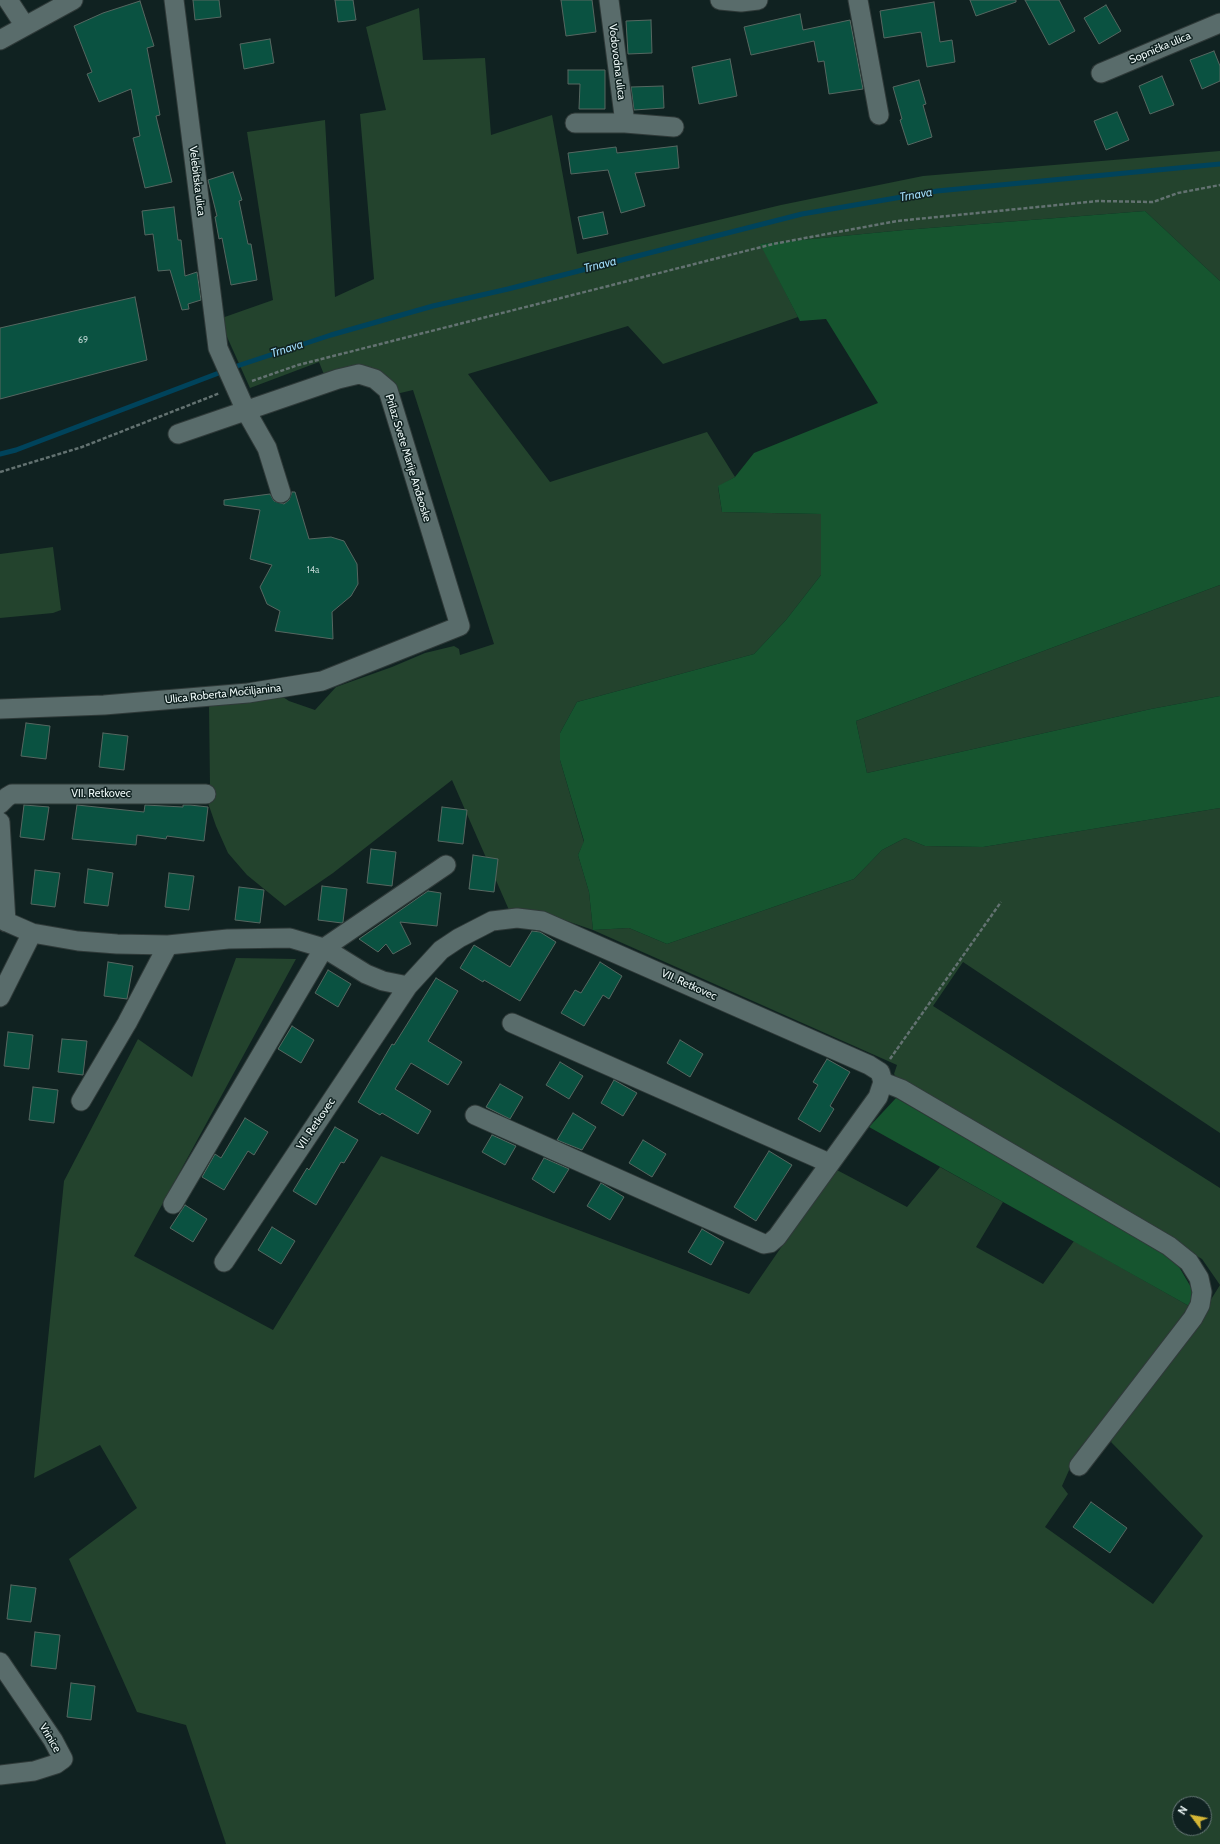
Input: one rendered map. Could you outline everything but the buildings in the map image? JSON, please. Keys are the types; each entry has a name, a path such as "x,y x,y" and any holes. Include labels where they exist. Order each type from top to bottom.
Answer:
{"street":[{"path":"8,0 25,26"},
{"path":"0,40 72,0"},
{"name":"Velebitska ulica","path":"174,0 217,340 233,384"},
{"name":"Vodovodna ulica","path":"609,0 625,123"},
{"path":"720,0 741,2 758,0"},
{"path":"858,0 879,115"},
{"name":"Sopnička ulica","path":"1101,72 1220,23"},
{"path":"575,123 625,123 674,127"},
{"name":"Prilaz Svete Marije Anđeoske","path":"178,434 338,379 359,374 375,379 388,390 460,626"},
{"path":"233,384 267,448 281,493"},
{"name":"Ulica Roberta Močiljanina","path":"0,709 104,705 248,693 322,681 460,626"},
{"name":"VII. Retkovec","path":"0,804 7,796 12,794 206,794"},
{"path":"0,822 3,920 32,933 78,941 117,944 168,945 228,939 290,938 324,948 349,965 383,981 408,986"},
{"path":"173,1204 324,948 446,865"},
{"name":"VII. Retkovec","path":"224,1262 408,986 441,950 459,938 492,921 517,918 542,921 870,1064 882,1077 901,1089 1169,1246 1189,1262 1199,1278 1202,1292 1200,1306 1193,1318 1079,1466"},
{"path":"0,997 32,933"},
{"path":"81,1101 126,1023 168,945"},
{"path":"512,1023 829,1163"},
{"path":"475,1115 764,1244 770,1243 777,1237 878,1097 882,1077"},
{"name":"Vrinice","path":"0,1662 53,1740 63,1759 56,1764 34,1771 0,1775"}],"path":[{"path":"0,472 82,448 233,384 298,365 773,244 897,221 1098,201 1153,202 1178,193 1220,185"},
{"path":"882,1077 1001,902"}],"green space":[{"path":"419,8 423,60 485,58 491,135 552,115 577,254 781,205 923,176 1220,151 1220,281 1145,211 904,230 761,244 798,317 663,364 628,326 468,374 550,482 707,432 735,477 718,487 722,512 821,514 821,575 786,620 754,654 577,702 560,733 560,760 584,842 578,855 589,892 593,930 541,912 509,910 452,780 333,873 285,906 247,875 228,853 216,826 207,800 210,786 209,706 270,697 283,697 289,701 315,710 336,687 392,667 425,653 454,646 459,649 460,655 494,644 413,390 396,394 380,372 365,366 351,367 325,377 319,362 250,388 219,319 273,300 247,132 325,120 335,297 374,279 360,114 386,110 366,27"},
{"path":"1145,211 1220,281 1220,585 856,721 867,773 1151,709 1220,696 1220,808 983,847 925,846 905,838 882,850 854,879 667,944 629,928 593,930 589,892 578,855 584,841 560,760 560,733 577,702 754,654 786,620 821,575 821,514 722,512 718,486 735,477 754,453 878,403 826,319 800,321 760,244 904,230"},
{"path":"53,547 61,610 53,613 0,618 0,554"},
{"path":"1220,585 1220,696 1151,709 867,773 856,721"},
{"path":"1220,808 1220,1133 963,962 933,1006 1220,1188 1220,1285 1202,1259 900,1082 894,1074 897,1065 593,930 629,928 667,944 854,879 882,850 905,838 925,846 983,847"},
{"path":"236,958 296,959 134,1256 273,1330 381,1156 749,1294 835,1169 907,1207 940,1167 1003,1202 976,1247 1043,1284 1074,1241 1189,1306 1110,1415 1078,1450 1062,1486 1068,1494 1045,1527 1153,1604 1203,1536 1111,1442 1115,1431 1182,1346 1220,1285 1220,1844 226,1844 186,1725 137,1712 69,1559 137,1508 100,1445 34,1478 64,1181 138,1039 192,1077"},
{"path":"896,1098 1175,1260 1195,1294 1189,1306 869,1127"}],"waterway":[{"name":"Trnava","path":"231,368 331,335 433,306 508,289 802,214 937,191 1220,164"},
{"name":"Trnava","path":"0,454 16,450 224,371"}]}
